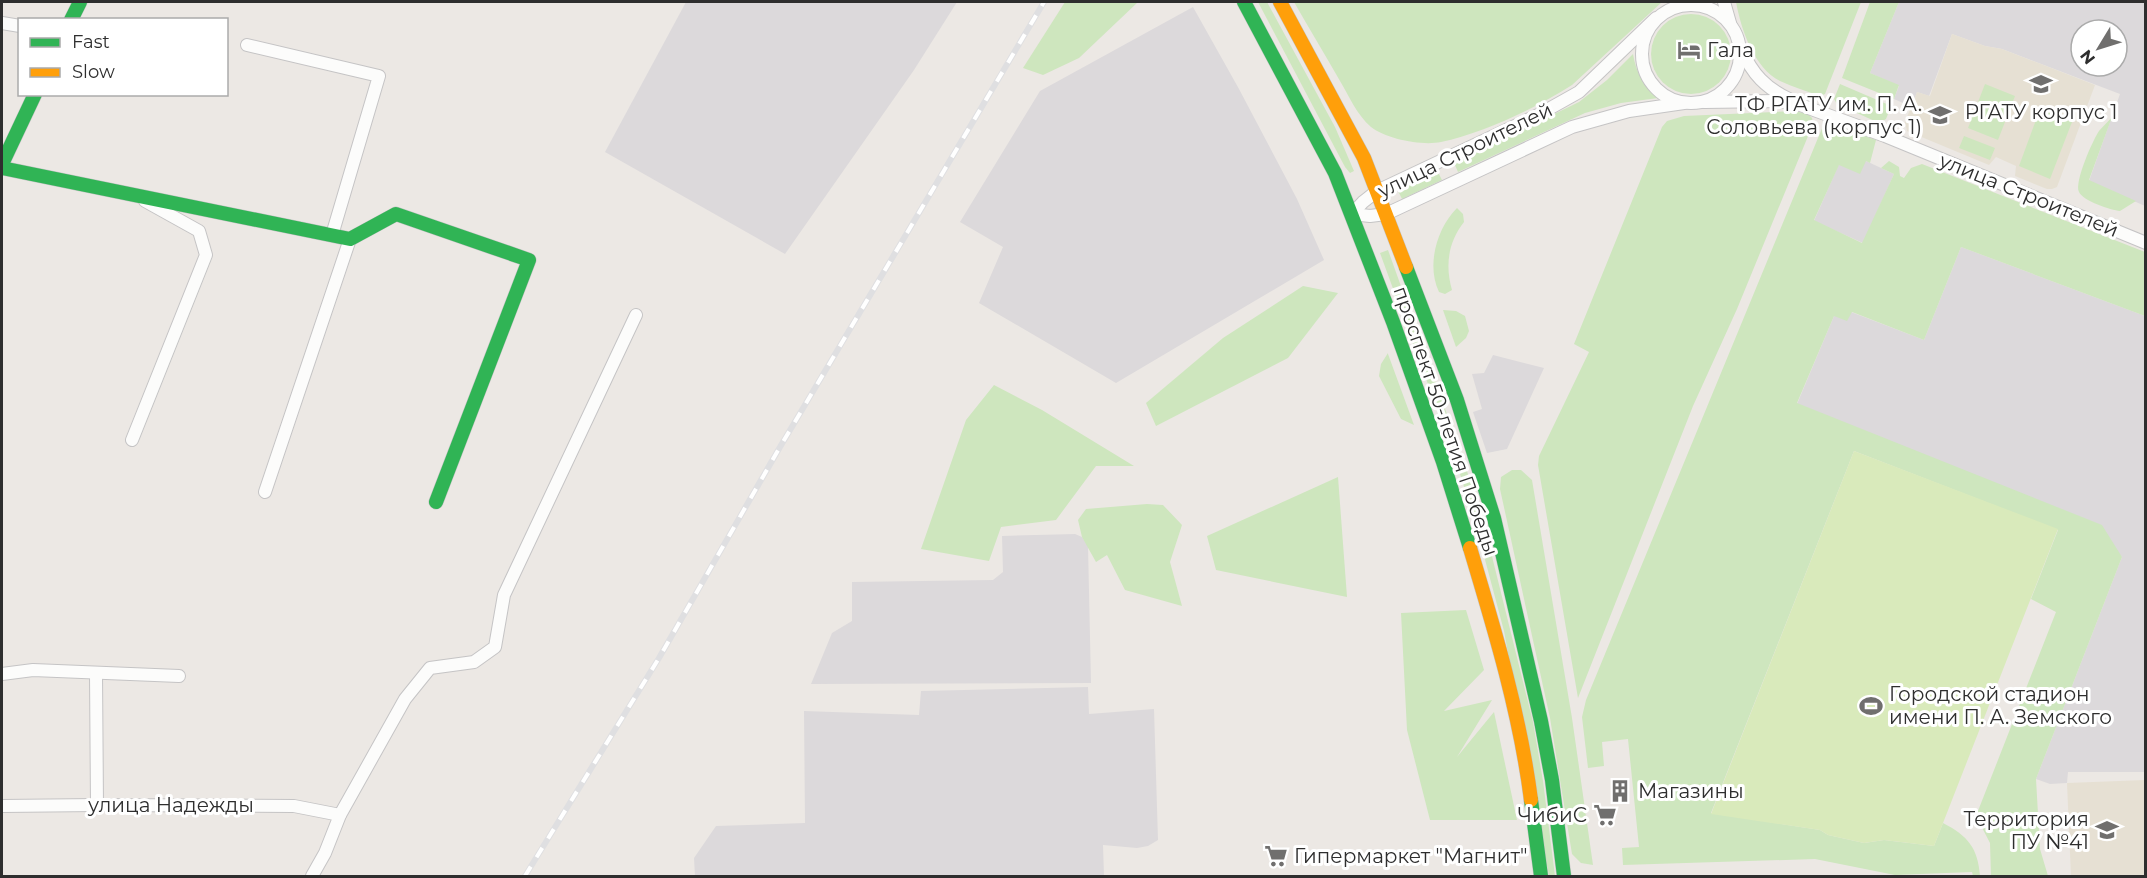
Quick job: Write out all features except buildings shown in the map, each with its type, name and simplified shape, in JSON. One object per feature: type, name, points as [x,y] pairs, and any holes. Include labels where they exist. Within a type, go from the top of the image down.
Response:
[{"type":"main road","points":[[72,18],[80,2]]},
{"type":"main road","name":"проспект 50-летия Победы","points":[[1244,2],[1317,137],[1352,214],[1443,462],[1496,633],[1519,725],[1541,876]]},
{"type":"main road","name":"проспект 50-летия Победы","points":[[1280,2],[1346,122],[1377,191],[1457,400],[1494,518],[1541,721],[1564,876]]},
{"type":"main road","points":[[34,96],[2,166],[351,239],[396,214],[529,260],[436,502]]},
{"type":"street","name":"улица Строителей","points":[[1352,214],[1377,191],[1538,115],[1579,92],[1676,2]]},
{"type":"street","points":[[1724,2],[1730,24],[1756,76],[1765,85],[1795,103]]},
{"type":"street","points":[[1730,24],[1716,11],[1697,5],[1678,6],[1660,15],[1647,30],[1641,47],[1642,66],[1651,84],[1665,97],[1684,104],[1704,102],[1721,94],[1734,78],[1740,61],[1739,42]]},
{"type":"street","points":[[2,23],[18,26]]},
{"type":"street","points":[[247,45],[379,76],[332,235]]},
{"type":"street","name":"улица Строителей","points":[[1704,102],[1776,100],[1795,103],[1885,136],[2145,243]]},
{"type":"street","name":"улица Строителей","points":[[1352,214],[1370,216],[1386,213],[1572,127],[1629,111],[1684,104]]},
{"type":"street","points":[[132,440],[206,255],[199,231],[134,195]]},
{"type":"street","points":[[265,492],[351,239]]},
{"type":"street","points":[[312,876],[325,853],[340,815],[405,699],[430,668],[474,662],[495,647],[504,595],[636,315]]},
{"type":"street","points":[[2,674],[33,670],[179,676]]},
{"type":"street","points":[[96,674],[97,805]]},
{"type":"street","name":"улица Надежды","points":[[2,806],[294,806],[340,815]]},
{"type":"shaded area","points":[[686,2],[957,2],[914,70],[785,254],[605,152]]},
{"type":"shaded area","points":[[1899,2],[2145,2],[2145,206],[2089,181],[2120,94],[2078,78],[2129,78],[2129,18],[2069,18],[2069,75],[2002,49],[1985,46],[1952,34],[1929,96],[1917,92],[1912,107],[1894,99],[1899,86],[1870,73]]},
{"type":"shaded area","points":[[1193,7],[1297,199],[1324,260],[1116,383],[979,303],[1003,247],[960,222],[1040,91]]},
{"type":"shaded area","name":"ТФ РГАТУ им. П. А. Соловьева (корпус 1)","points":[[1952,34],[1985,46],[2002,49],[2069,75],[2069,78],[2077,78],[2095,85],[2057,187],[2052,189],[2015,176],[2016,166],[1996,157],[1989,165],[1907,131],[1905,122],[1917,92],[1930,96]]},
{"type":"shaded area","points":[[1866,161],[1894,174],[1863,243],[1814,221],[1839,164]]},
{"type":"shaded area","points":[[1961,247],[2145,316],[2145,772],[2068,772],[2067,783],[2050,784],[2036,779],[2122,557],[1797,404],[1834,316],[1851,312],[1924,340]]},
{"type":"shaded area","points":[[1493,355],[1544,368],[1507,449],[1487,453],[1473,412],[1482,409],[1472,374],[1484,373]]},
{"type":"shaded area","points":[[1075,534],[1082,537],[1088,546],[1091,683],[811,684],[832,633],[852,621],[852,582],[993,580],[1003,572],[1002,536]]},
{"type":"shaded area","points":[[1088,687],[1089,714],[1154,709],[1158,840],[1148,846],[1137,848],[1103,845],[1104,876],[695,876],[694,858],[716,826],[805,823],[804,711],[919,715],[921,691]]},
{"type":"shaded area","name":"Территория ПУ №41","points":[[2145,780],[2145,876],[2071,876],[2067,783]]},
{"type":"green space","points":[[1065,2],[1138,2],[1079,58],[1043,75],[1023,68]]},
{"type":"green space","points":[[1258,2],[1267,2],[1335,127],[1354,171],[1350,173],[1345,167]]},
{"type":"green space","points":[[1294,2],[1662,2],[1572,85],[1558,94],[1509,119],[1474,133],[1441,142],[1424,143],[1386,135],[1366,122]]},
{"type":"green space","points":[[1736,2],[1861,2],[1825,94],[1820,96],[1780,81],[1763,67],[1745,35]]},
{"type":"green space","points":[[1870,2],[1899,2],[1870,73],[1899,85],[1894,99],[1842,78]]},
{"type":"green space","points":[[1691,14],[1706,17],[1719,26],[1728,39],[1731,54],[1728,69],[1719,82],[1706,91],[1691,94],[1676,91],[1663,82],[1654,69],[1651,54],[1654,39],[1663,26],[1676,17]]},
{"type":"green space","points":[[1633,54],[1641,79],[1658,98],[1621,103],[1585,113],[1458,172],[1454,163],[1579,102],[1607,80]]},
{"type":"green space","points":[[1840,84],[1889,105],[1890,109],[1886,119],[1879,123],[1837,104],[1834,99]]},
{"type":"green space","points":[[1985,84],[2015,96],[1998,140],[1968,128]]},
{"type":"green space","points":[[2040,109],[2072,122],[2050,179],[2019,166]]},
{"type":"green space","points":[[1794,111],[1808,114],[1813,124],[1737,309],[1693,406],[1578,698],[1538,465],[1539,456],[1589,352],[1574,344],[1662,127],[1667,121],[1684,116]]},
{"type":"green space","points":[[2112,117],[2089,180],[2136,201],[2120,211],[2091,202],[2079,192],[2078,187],[2093,143],[2099,131]]},
{"type":"green space","points":[[1825,121],[1876,140],[1870,163],[1866,161],[1860,174],[1839,165],[1814,220],[1862,243],[1894,174],[1881,168],[1889,161],[1899,167],[1900,176],[1904,178],[1911,168],[1922,164],[2145,252],[2145,316],[1961,247],[1924,340],[1852,312],[1847,321],[1834,316],[1797,403],[2102,525],[2122,557],[2036,779],[2040,849],[2048,876],[1991,876],[1990,843],[1976,816],[2056,612],[2031,599],[2058,530],[1854,451],[1711,813],[1820,830],[1828,835],[1864,843],[1884,840],[1934,846],[1943,823],[1959,833],[1970,844],[1977,858],[1980,876],[1973,876],[1972,872],[1895,875],[1815,859],[1623,865],[1622,848],[1639,847],[1628,739],[1602,742],[1604,766],[1588,768],[1582,717],[1586,700]]},
{"type":"green space","points":[[1964,136],[1995,148],[1990,160],[1959,148]]},
{"type":"green space","points":[[1438,172],[1442,180],[1402,199],[1398,191]]},
{"type":"green space","points":[[1457,208],[1463,214],[1464,222],[1451,246],[1449,272],[1452,290],[1445,294],[1439,292],[1435,281],[1434,259],[1439,236]]},
{"type":"green space","points":[[1388,250],[1483,520],[1533,722],[1555,876],[1549,876],[1504,631],[1475,522],[1455,458],[1380,253]]},
{"type":"green space","points":[[1303,286],[1338,293],[1288,358],[1156,426],[1146,403],[1223,338]]},
{"type":"green space","points":[[1443,310],[1456,311],[1465,316],[1469,331],[1466,338],[1456,347]]},
{"type":"green space","points":[[1388,353],[1414,425],[1401,419],[1379,376],[1381,364]]},
{"type":"green space","points":[[994,385],[1042,410],[1134,466],[1096,466],[1056,520],[1001,527],[989,561],[921,549],[966,420]]},
{"type":"green space","name":"Городской стадион имени П. А. Земского","points":[[1854,451],[2058,529],[1934,846],[1884,840],[1864,843],[1828,835],[1820,830],[1711,814]]},
{"type":"green space","points":[[1512,470],[1521,470],[1532,480],[1572,718],[1593,865],[1581,863],[1572,854],[1550,718],[1500,489],[1501,477]]},
{"type":"green space","points":[[1338,477],[1347,597],[1216,570],[1207,536]]},
{"type":"green space","points":[[1147,504],[1163,505],[1182,525],[1170,562],[1182,606],[1125,590],[1107,555],[1096,562],[1082,537],[1078,520],[1086,509]]},
{"type":"green space","points":[[1466,610],[1484,670],[1444,711],[1492,700],[1457,757],[1494,712],[1517,820],[1430,820],[1407,730],[1401,613]]},
{"type":"railway","points":[[525,876],[659,658],[780,447],[1044,2]]},
{"type":"traffic: fast","points":[[72,18],[80,2]]},
{"type":"traffic: fast","points":[[1244,2],[1335,173],[1393,322],[1443,462],[1470,548]]},
{"type":"traffic: fast","points":[[2,164],[34,96]]},
{"type":"traffic: fast","points":[[2,168],[350,239],[396,214],[529,260],[436,502]]},
{"type":"traffic: fast","points":[[1406,267],[1457,400],[1494,518],[1541,721],[1552,780],[1564,876]]},
{"type":"traffic: fast","points":[[1531,800],[1541,876]]},
{"type":"traffic: slow","points":[[1280,2],[1364,158],[1406,267]]},
{"type":"traffic: slow","points":[[1470,548],[1513,704],[1531,800]]},
{"type":"place","name":"Гала","points":[[1689,50]]},
{"type":"place","name":"РГАТУ корпус 1","points":[[2041,84]]},
{"type":"place","name":"ТФ РГАТУ им. П. А. Соловьева (корпус 1)","points":[[1940,115]]},
{"type":"place","name":"Городской стадион имени П. А. Земского","points":[[1871,706]]},
{"type":"place","name":"Магазины","points":[[1620,791]]},
{"type":"place","name":"ЧибиС","points":[[1605,815]]},
{"type":"place","name":"Территория ПУ №41","points":[[2107,830]]},
{"type":"place","name":"Гипермаркет \"Магнит\"","points":[[1276,856]]}]
